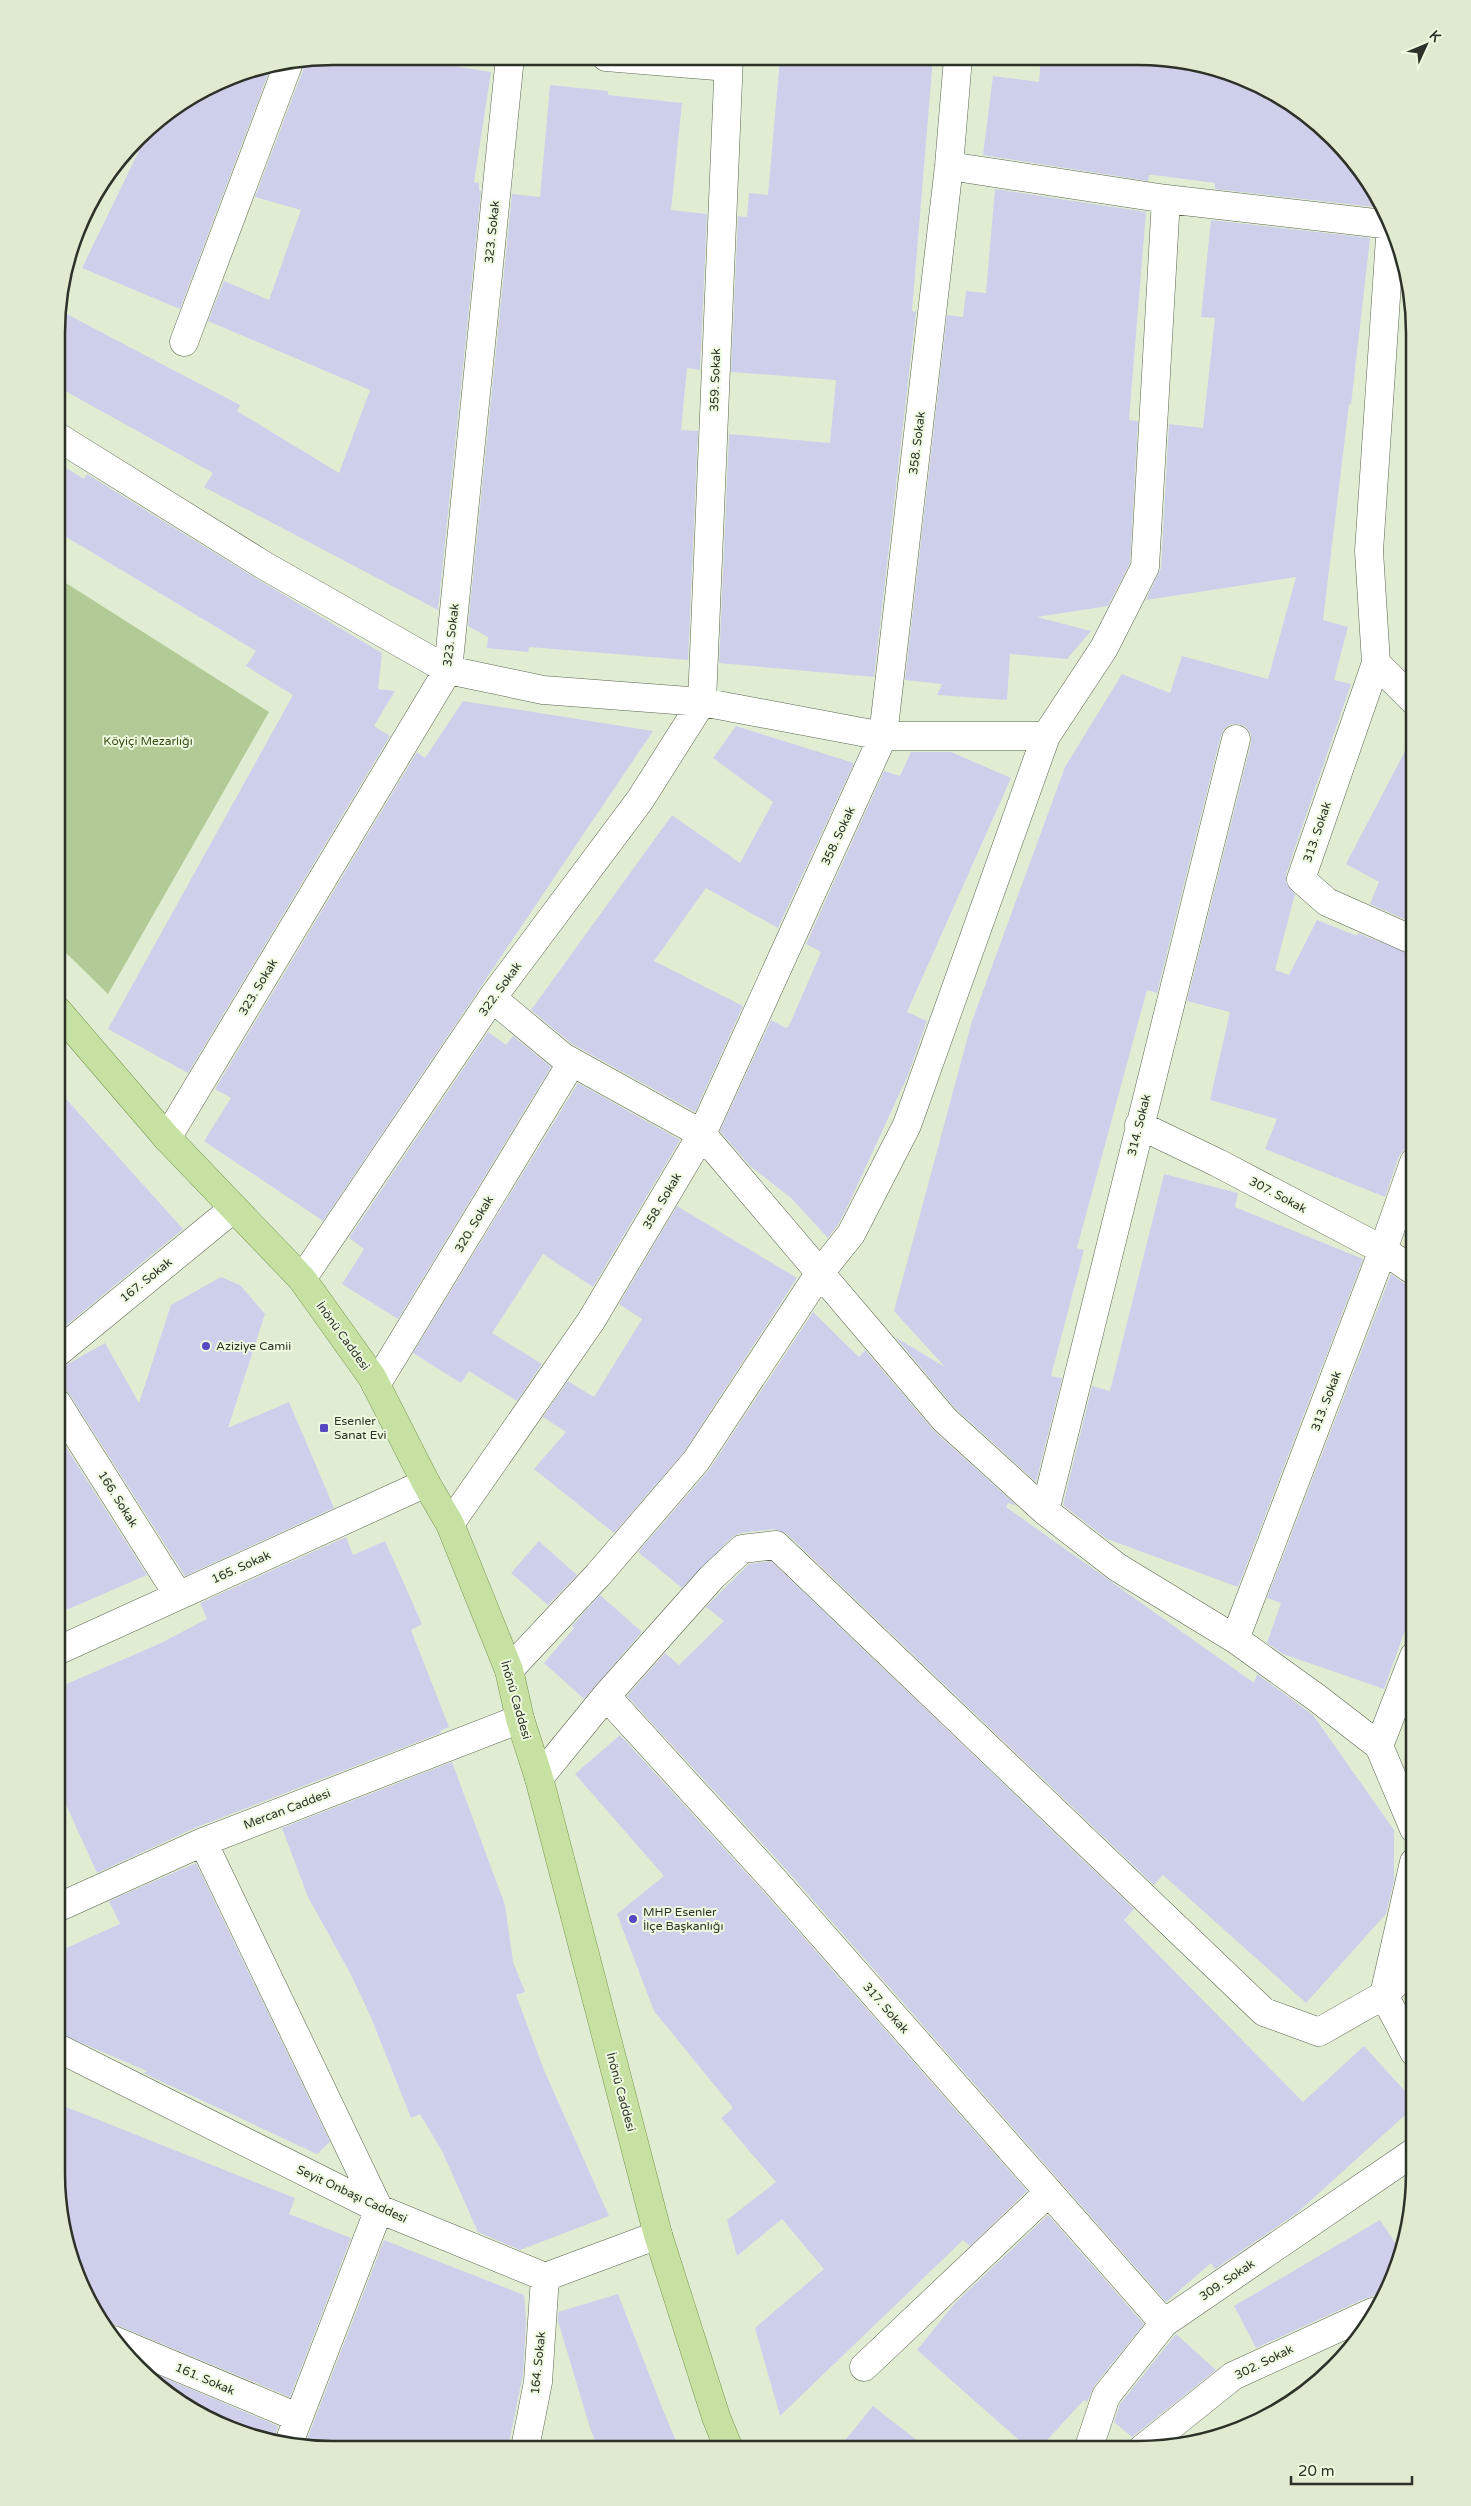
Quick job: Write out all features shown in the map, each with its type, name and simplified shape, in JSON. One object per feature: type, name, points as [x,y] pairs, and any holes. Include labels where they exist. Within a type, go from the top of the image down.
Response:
[{"type":"main road","name":"İnönü Caddesi","points":[[65,1025],[167,1138],[302,1278],[372,1376],[426,1483],[450,1524],[509,1670],[520,1719],[539,1778],[658,2235],[716,2418],[726,2441]]},
{"type":"street","name":"323. Sokak","points":[[167,1138],[448,670],[509,65]]},
{"type":"street","name":"359. Sokak","points":[[702,702],[728,65]]},
{"type":"street","name":"358. Sokak","points":[[450,1524],[591,1321],[702,1134],[883,736],[949,166],[957,65]]},
{"type":"street","points":[[184,342],[286,69]]},
{"type":"street","points":[[949,166],[1166,199],[1382,223]]},
{"type":"street","points":[[509,1670],[598,1575],[696,1461],[819,1274],[851,1234],[906,1125],[1046,736],[1104,648],[1145,567],[1166,199]]},
{"type":"street","points":[[1391,243],[1369,551],[1376,663],[1406,693]]},
{"type":"street","points":[[65,441],[265,566],[448,670],[543,690],[702,702],[883,736],[1046,736]]},
{"type":"street","name":"313. Sokak","points":[[1376,663],[1301,879],[1327,902],[1406,937]]},
{"type":"street","name":"322. Sokak","points":[[302,1278],[492,998],[640,800],[702,702]]},
{"type":"street","name":"314. Sokak","points":[[1045,1511],[1236,739]]},
{"type":"street","points":[[492,998],[563,1057],[702,1134],[945,1420],[1045,1511],[1117,1567],[1235,1639],[1317,1698],[1379,1746],[1406,1810]]},
{"type":"street","name":"320. Sokak","points":[[376,1386],[572,1062]]},
{"type":"street","name":"307. Sokak","points":[[1139,1125],[1218,1163],[1383,1250],[1406,1266]]},
{"type":"street","name":"313. Sokak","points":[[1235,1639],[1406,1185]]},
{"type":"street","name":"167. Sokak","points":[[65,1346],[234,1208]]},
{"type":"street","name":"166. Sokak","points":[[65,1416],[178,1595]]},
{"type":"street","name":"165. Sokak","points":[[65,1648],[426,1483]]},
{"type":"street","points":[[539,1778],[606,1696],[712,1577],[742,1549],[776,1545],[1264,2012],[1318,2032],[1384,1995],[1406,1972]]},
{"type":"street","points":[[1379,1746],[1406,1677]]},
{"type":"street","name":"317. Sokak","points":[[606,1696],[772,1878],[1164,2323]]},
{"type":"street","name":"Mercan Caddesi","points":[[65,1904],[203,1842],[520,1719]]},
{"type":"street","points":[[203,1842],[378,2209],[290,2438]]},
{"type":"street","points":[[1406,1897],[1384,1995],[1406,2037]]},
{"type":"street","name":"Seyit Onbaşı Caddesi","points":[[65,2052],[378,2209],[545,2277]]},
{"type":"street","name":"309. Sokak","points":[[1091,2441],[1106,2396],[1164,2323],[1406,2157]]},
{"type":"street","points":[[864,2367],[1049,2192]]},
{"type":"street","points":[[545,2277],[658,2235]]},
{"type":"street","name":"164. Sokak","points":[[526,2441],[538,2382],[545,2277]]},
{"type":"street","name":"302. Sokak","points":[[1153,2440],[1233,2376],[1365,2316]]},
{"type":"street","name":"161. Sokak","points":[[129,2347],[297,2417]]},
{"type":"green space","name":"Köyiçi Mezarlığı","points":[[65,582],[269,712],[108,994],[65,952]]},
{"type":"building","points":[[333,65],[448,65],[491,72],[474,182],[479,183],[479,191],[481,191],[438,610],[204,487],[213,473],[65,391],[66,314],[240,405],[237,411],[339,473],[370,390],[208,321],[224,281],[269,300],[301,210],[255,197],[303,67]]},
{"type":"building","points":[[779,65],[932,65],[912,311],[916,312],[874,677],[719,663],[729,434],[830,443],[836,380],[731,372],[738,216],[747,217],[749,193],[768,195]]},
{"type":"building","points":[[1040,65],[1173,67],[1224,79],[1272,101],[1301,120],[1351,170],[1374,207],[1215,189],[1215,183],[1154,175],[1149,175],[1148,181],[983,155],[993,76],[1039,82]]},
{"type":"building","points":[[269,73],[180,309],[82,268],[141,147],[170,120],[199,101],[231,85]]},
{"type":"building","points":[[550,85],[608,91],[608,95],[682,103],[671,210],[707,214],[700,370],[687,368],[681,430],[698,431],[688,660],[529,647],[528,652],[487,648],[488,637],[468,626],[512,194],[540,197]]},
{"type":"building","points":[[995,189],[1146,212],[1129,420],[1138,421],[1130,563],[1108,606],[1037,617],[1091,631],[1067,659],[1010,654],[1007,700],[937,695],[942,684],[905,680],[947,315],[963,317],[966,291],[986,293]]},
{"type":"building","points":[[1211,220],[1370,238],[1351,405],[1349,404],[1323,620],[1348,627],[1334,680],[1351,684],[1286,874],[1286,883],[1295,894],[1275,970],[1289,975],[1317,920],[1357,936],[1358,933],[1406,952],[1406,1149],[1399,1156],[1385,1197],[1265,1149],[1277,1119],[1210,1100],[1230,1012],[1187,1001],[1251,743],[1251,734],[1246,727],[1239,724],[1231,724],[1224,729],[1221,735],[1157,993],[1147,990],[1077,1248],[1084,1250],[1051,1376],[1062,1378],[1036,1482],[956,1409],[895,1337],[945,1367],[894,1311],[972,1021],[1065,767],[1122,674],[1170,693],[1182,656],[1268,679],[1296,577],[1146,600],[1161,568],[1169,424],[1203,428],[1215,318],[1201,317]]},
{"type":"building","points":[[65,467],[84,479],[87,474],[257,579],[382,653],[378,689],[395,691],[374,726],[390,736],[188,1073],[108,1029],[293,695],[246,666],[256,651],[65,536]]},
{"type":"building","points":[[463,701],[653,731],[323,1221],[204,1141],[231,1098],[215,1089],[417,752],[425,758]]},
{"type":"building","points":[[736,726],[854,763],[778,928],[706,888],[654,961],[743,1006],[695,1112],[572,1044],[531,1010],[672,815],[740,863],[773,802],[713,758]]},
{"type":"building","points":[[1406,749],[1406,920],[1370,904],[1379,882],[1346,864]]},
{"type":"building","points":[[911,752],[951,752],[1011,778],[907,1012],[927,1021],[908,1075],[850,1201],[838,1225],[828,1238],[791,1198],[750,1166],[720,1131],[771,1020],[786,1028],[789,1026],[821,952],[806,944],[884,771],[900,776]]},
{"type":"building","points":[[488,1032],[506,1045],[513,1036],[551,1067],[398,1319],[342,1284],[364,1249],[349,1238]]},
{"type":"building","points":[[578,1083],[680,1140],[593,1287],[543,1254],[492,1333],[542,1364],[517,1401],[469,1371],[461,1383],[413,1353]]},
{"type":"building","points":[[65,1098],[183,1229],[65,1326]]},
{"type":"building","points":[[1164,1174],[1238,1193],[1235,1207],[1363,1259],[1238,1587],[1107,1539],[1063,1505],[1092,1386],[1110,1391]]},
{"type":"building","points":[[677,1206],[797,1278],[684,1452],[614,1533],[534,1469],[566,1432],[543,1417],[568,1381],[594,1397],[642,1319],[619,1304]]},
{"type":"building","points":[[1391,1274],[1406,1284],[1406,1627],[1384,1689],[1283,1654],[1267,1643],[1281,1603],[1267,1598]]},
{"type":"building","points":[[221,1277],[240,1285],[265,1314],[228,1428],[289,1402],[334,1508],[185,1576],[65,1389],[65,1366],[105,1343],[139,1403],[171,1305]]},
{"type":"building","points":[[813,1312],[859,1357],[865,1350],[934,1431],[1017,1506],[1008,1503],[1006,1507],[1254,1683],[1257,1674],[1313,1715],[1394,1830],[1394,1881],[1386,1914],[1306,2003],[1163,1875],[1154,1885],[786,1533],[774,1529],[740,1533],[732,1537],[682,1588],[638,1552],[709,1470]]},
{"type":"building","points":[[65,1446],[147,1575],[65,1611]]},
{"type":"building","points":[[346,1537],[353,1555],[385,1541],[422,1624],[411,1630],[449,1727],[440,1731],[441,1733],[197,1827],[97,1873],[65,1803],[65,1685],[159,1644],[207,1619],[200,1603]]},
{"type":"building","points":[[539,1541],[577,1575],[548,1605],[511,1573]]},
{"type":"building","points":[[771,1561],[1134,1909],[1124,1920],[1303,2102],[1364,2046],[1406,2092],[1406,2114],[1297,2213],[1215,2269],[1211,2263],[1166,2302],[784,1867],[627,1696],[665,1653],[679,1665],[724,1621],[706,1607],[749,1564]]},
{"type":"building","points":[[600,1595],[642,1632],[584,1699],[544,1663],[574,1628],[572,1626]]},
{"type":"building","points":[[620,1735],[760,1888],[1027,2191],[970,2246],[963,2240],[780,2416],[755,2328],[824,2269],[782,2219],[737,2256],[727,2220],[776,2182],[721,2118],[733,2108],[654,2011],[617,1914],[664,1876],[575,1774]]},
{"type":"building","points":[[452,1762],[505,1905],[513,1962],[525,1992],[516,1995],[544,2070],[609,2216],[520,2250],[478,2232],[442,2151],[420,2114],[411,2118],[370,2015],[350,1973],[308,1897],[282,1828]]},
{"type":"building","points":[[196,1863],[330,2142],[317,2154],[143,2073],[147,2071],[65,2036],[65,1948],[120,1924],[109,1901]]},
{"type":"building","points":[[65,2107],[295,2198],[289,2214],[351,2238],[290,2397],[112,2324],[85,2275],[70,2225],[65,2173]]},
{"type":"building","points":[[1048,2215],[1144,2324],[1094,2386],[1087,2402],[1084,2400],[1046,2441],[1020,2441],[917,2350],[955,2303]]},
{"type":"building","points":[[1380,2220],[1396,2244],[1386,2275],[1375,2297],[1366,2298],[1256,2348],[1234,2306]]},
{"type":"building","points":[[384,2240],[524,2295],[526,2321],[523,2374],[509,2441],[307,2439]]},
{"type":"building","points":[[618,2294],[676,2441],[595,2441],[558,2321],[558,2312]]},
{"type":"building","points":[[1176,2334],[1216,2370],[1132,2437],[1114,2422],[1120,2404]]},
{"type":"building","points":[[157,2375],[278,2426],[275,2435],[231,2421],[184,2396]]},
{"type":"building","points":[[873,2406],[918,2441],[845,2441]]},
{"type":"place","name":"Aziziye Camii","points":[[206,1346]]},
{"type":"place","name":"Esenler Sanat Evi","points":[[324,1428]]},
{"type":"place","name":"MHP Esenler İlçe Başkanlığı","points":[[633,1919]]}]
